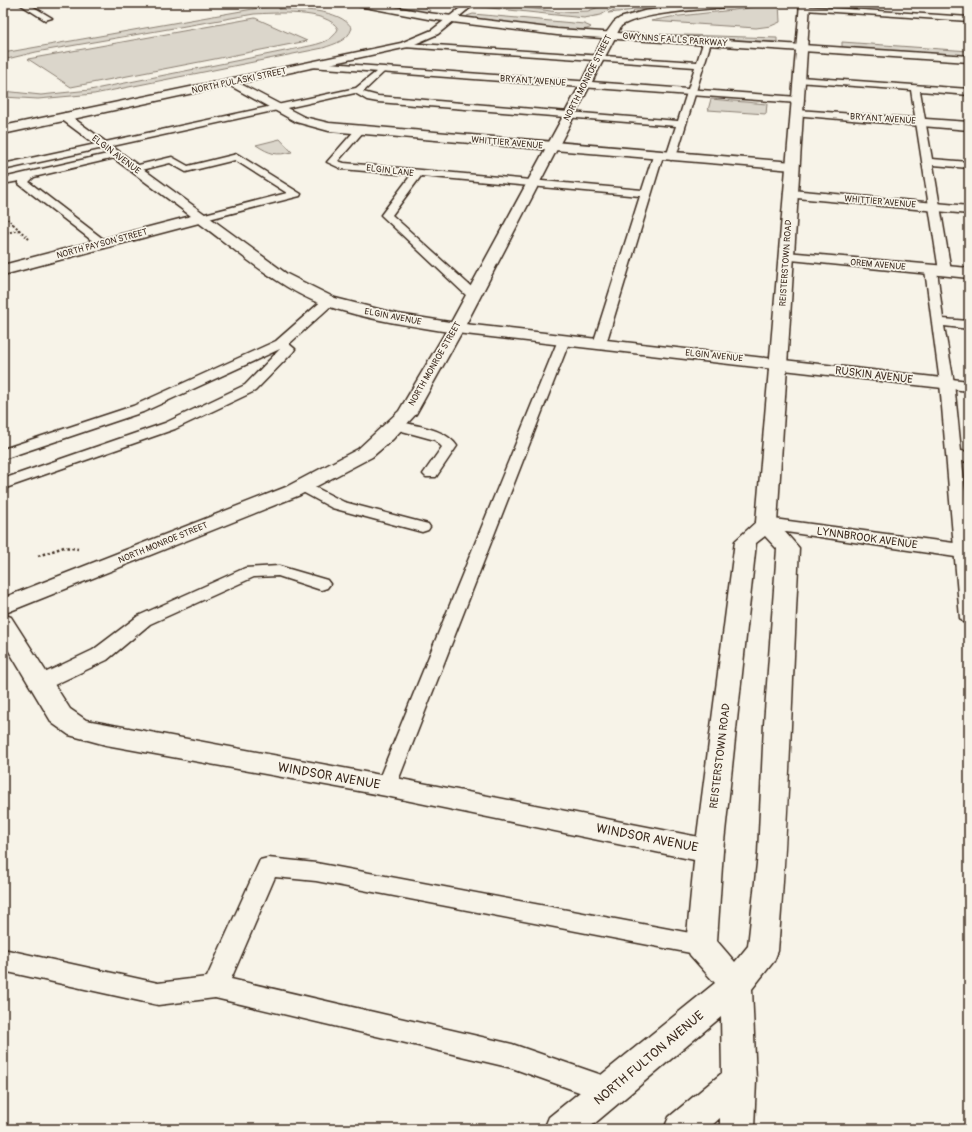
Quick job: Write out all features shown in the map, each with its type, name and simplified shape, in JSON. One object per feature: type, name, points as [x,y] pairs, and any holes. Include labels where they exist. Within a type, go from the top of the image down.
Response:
[{"type":"main road","name":"GWYNNS FALLS PARKWAY","points":[[359,3],[450,19],[608,36],[969,59]]},
{"type":"main road","name":"NORTH MONROE STREET","points":[[3,606],[303,486],[365,453],[407,414],[456,328],[585,85],[608,36],[617,24],[623,20],[644,14],[737,3]]},
{"type":"main road","points":[[449,6],[472,7]]},
{"type":"main road","name":"REISTERSTOWN ROAD","points":[[701,945],[709,851],[724,716],[746,541],[766,524],[800,80],[802,48],[799,36],[805,6]]},
{"type":"main road","name":"NORTH PULASKI STREET","points":[[3,130],[404,45],[426,37],[443,26],[450,19],[472,7]]},
{"type":"main road","name":"GWYNNS FALLS PARKWAY","points":[[603,23],[642,26]]},
{"type":"main road","points":[[608,36],[653,33],[719,35],[743,34]]},
{"type":"main road","points":[[799,36],[816,38]]},
{"type":"main road","name":"BRYANT AVENUE","points":[[315,65],[798,100]]},
{"type":"main road","name":"WHITTIER AVENUE","points":[[231,82],[300,120],[315,125],[360,131],[793,166]]},
{"type":"main road","name":"BRYANT AVENUE","points":[[797,113],[969,126]]},
{"type":"main road","name":"ELGIN AVENUE","points":[[65,117],[282,277],[329,301],[398,319],[456,328],[778,364]]},
{"type":"main road","name":"WHITTIER AVENUE","points":[[791,194],[969,210]]},
{"type":"main road","name":"NORTH PAYSON STREET","points":[[3,270],[201,218]]},
{"type":"main road","name":"OREM AVENUE","points":[[786,256],[969,273]]},
{"type":"main road","name":"RUSKIN AVENUE","points":[[778,364],[969,386]]},
{"type":"main road","points":[[737,1129],[738,1080],[736,985],[763,951],[772,854],[777,724],[788,548],[766,524]]},
{"type":"main road","name":"LYNNBROOK AVENUE","points":[[766,524],[966,551]]},
{"type":"main road","name":"WINDSOR AVENUE","points":[[3,622],[62,716],[78,728],[106,735],[386,786],[709,851]]},
{"type":"main road","points":[[701,945],[736,985]]},
{"type":"main road","name":"NORTH FULTON AVENUE","points":[[561,1129],[736,985]]},
{"type":"main road","points":[[681,1129],[738,1080]]},
{"type":"lane","points":[[22,3],[48,18]]},
{"type":"lane","points":[[805,6],[916,13],[969,19]]},
{"type":"lane","points":[[671,157],[707,42]]},
{"type":"lane","points":[[404,45],[699,65]]},
{"type":"lane","points":[[3,167],[359,90],[381,70]]},
{"type":"lane","points":[[800,80],[969,92]]},
{"type":"lane","points":[[915,88],[934,207],[938,270],[937,322],[947,383],[953,455],[966,551],[969,618]]},
{"type":"lane","points":[[359,90],[359,93],[370,98],[682,124]]},
{"type":"lane","name":"ELGIN LANE","points":[[360,131],[332,162],[342,166],[418,173]]},
{"type":"lane","points":[[3,181],[116,155]]},
{"type":"lane","points":[[600,344],[658,156]]},
{"type":"lane","points":[[134,169],[172,160],[186,169],[237,157],[296,194],[201,218]]},
{"type":"lane","points":[[927,162],[969,165]]},
{"type":"lane","points":[[418,173],[646,194]]},
{"type":"lane","name":"ELGIN LANE","points":[[418,173],[386,215],[473,295]]},
{"type":"lane","points":[[31,175],[23,182],[103,244]]},
{"type":"lane","points":[[3,454],[138,409],[281,344],[329,301]]},
{"type":"lane","points":[[937,322],[969,325]]},
{"type":"lane","points":[[386,786],[564,340]]},
{"type":"lane","points":[[3,484],[170,426],[250,388],[288,349],[281,344]]},
{"type":"lane","points":[[396,425],[440,437],[450,446],[431,474]]},
{"type":"lane","points":[[953,455],[969,457]]},
{"type":"lane","points":[[303,486],[338,504],[422,527]]},
{"type":"lane","points":[[41,683],[100,655],[144,620],[251,572],[279,571],[321,584]]},
{"type":"lane","points":[[215,987],[268,867],[316,872],[701,945]]},
{"type":"lane","points":[[3,960],[158,994],[215,987],[512,1056],[610,1090]]},
{"type":"path","points":[[327,3],[338,6]]},
{"type":"path","points":[[3,215],[35,244]]},
{"type":"path","points":[[6,233],[19,230]]},
{"type":"path","points":[[38,556],[64,547],[77,548],[80,551]]},
{"type":"shaded area","points":[[287,3],[297,5],[278,9],[307,10],[328,13],[346,21],[352,28],[344,39],[323,48],[94,94],[38,99],[3,97],[3,91],[41,95],[90,90],[311,46],[322,43],[332,37],[338,29],[332,23],[323,18],[312,15],[286,13],[254,14],[36,52],[3,60],[3,53]]},
{"type":"shaded area","points":[[372,3],[421,5],[427,7],[430,11],[424,13]]},
{"type":"shaded area","points":[[492,3],[558,12],[588,11],[607,4],[614,7],[601,15],[584,18],[481,7],[484,4]]},
{"type":"shaded area","points":[[702,3],[608,13],[624,5],[619,4]]},
{"type":"shaded area","points":[[769,3],[779,3],[780,22],[771,26],[756,28],[651,21],[671,17],[742,9]]},
{"type":"shaded area","points":[[473,14],[584,24],[591,27],[584,30],[553,29],[467,18],[467,16]]},
{"type":"shaded area","points":[[255,18],[307,41],[71,87],[28,59]]},
{"type":"shaded area","points":[[647,35],[777,38],[777,42]]},
{"type":"shaded area","points":[[842,42],[969,51],[969,56],[842,47]]},
{"type":"shaded area","points":[[711,99],[767,104],[766,114],[708,110]]},
{"type":"shaded area","points":[[280,139],[292,152],[277,154],[256,145]]}]
